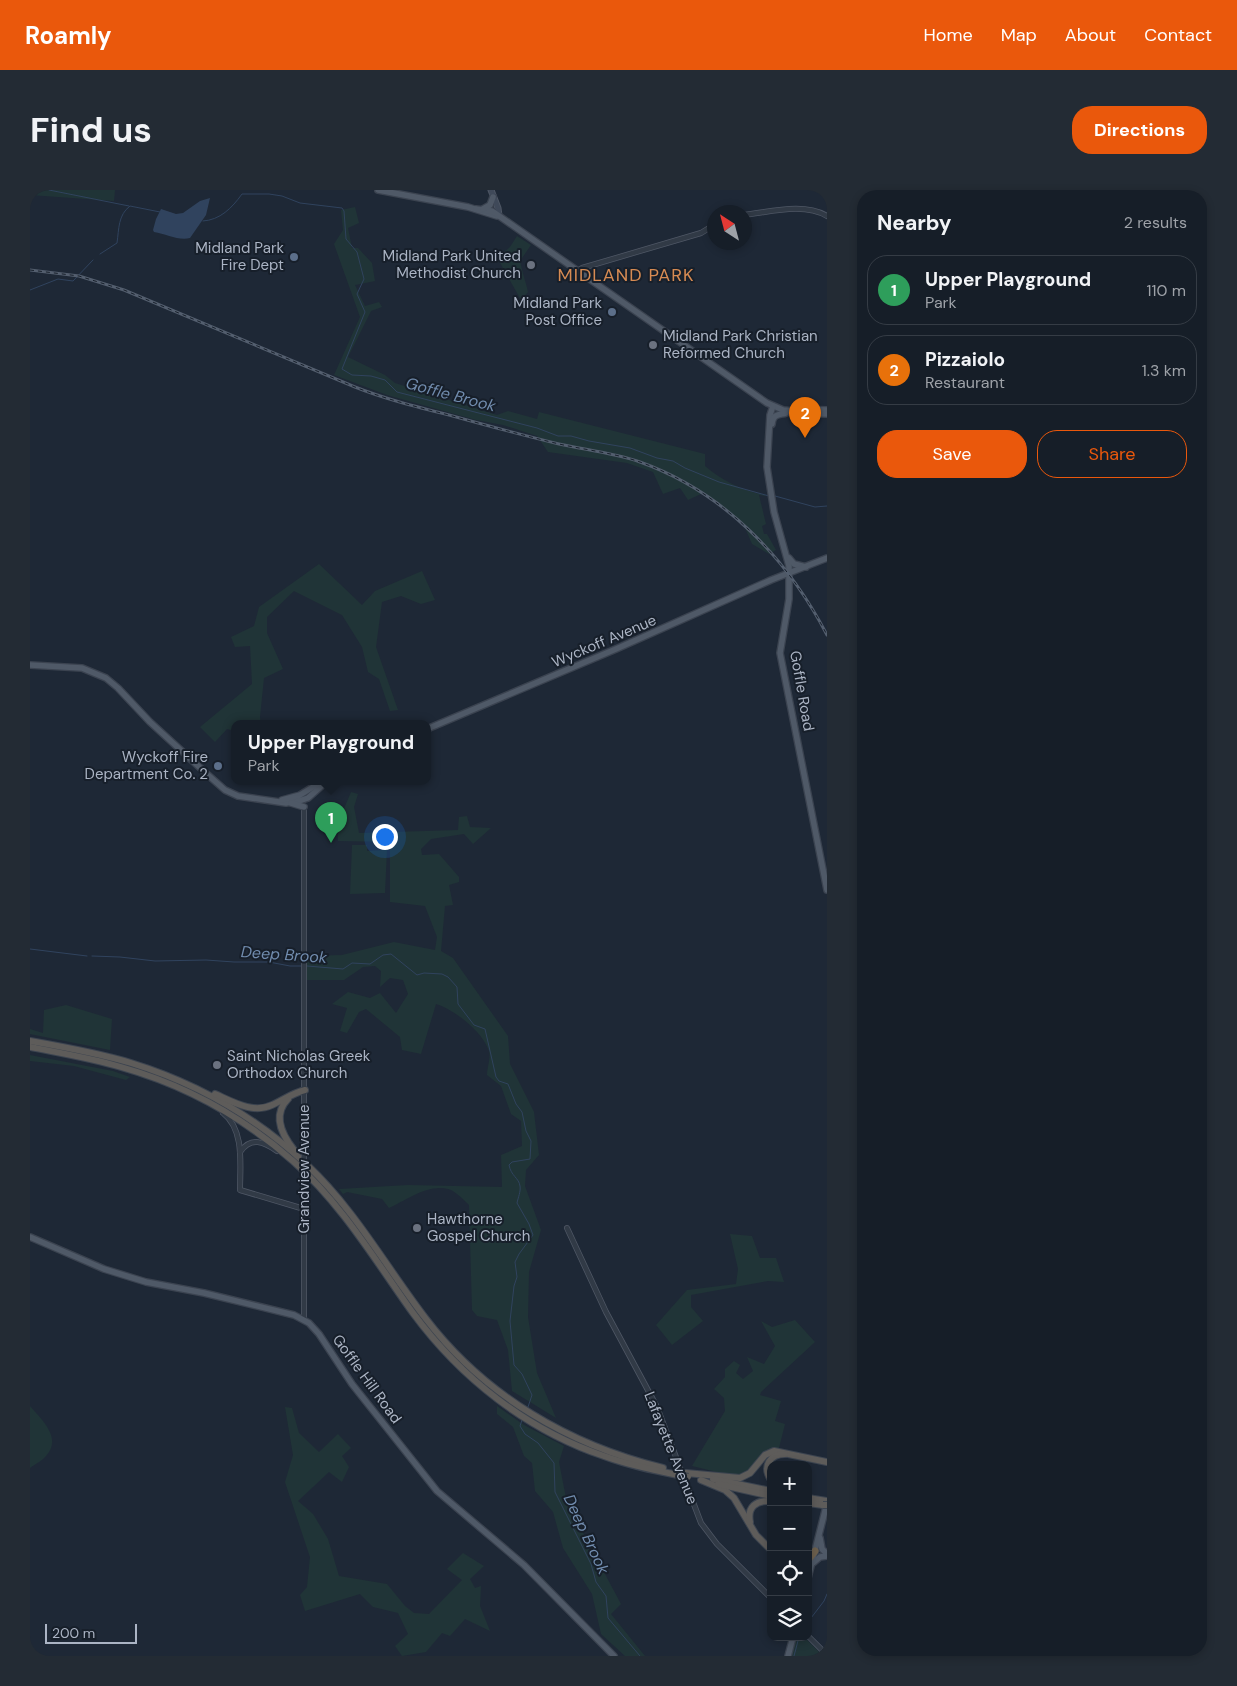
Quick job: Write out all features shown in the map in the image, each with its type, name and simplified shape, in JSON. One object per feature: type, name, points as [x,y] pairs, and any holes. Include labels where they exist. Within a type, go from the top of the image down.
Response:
[{"type":"highway","points":[[30,1041],[122,1060],[249,1108],[269,1106],[305,1090]]},
{"type":"highway","points":[[30,1047],[120,1066],[192,1094],[223,1110],[251,1128],[305,1168]]},
{"type":"highway","points":[[175,1079],[210,1096],[245,1117],[272,1136],[305,1168]]},
{"type":"highway","points":[[305,1090],[286,1101],[281,1108],[279,1116],[284,1136],[305,1168],[349,1222],[432,1337],[459,1366],[485,1389],[527,1420],[578,1446],[626,1463],[767,1490]]},
{"type":"highway","points":[[687,1475],[740,1478],[750,1473],[765,1455],[771,1451],[824,1462],[827,1466]]},
{"type":"highway","points":[[769,1461],[771,1458],[781,1454],[794,1455]]},
{"type":"highway","points":[[687,1475],[721,1488],[732,1495],[752,1530],[767,1547]]},
{"type":"highway","points":[[701,1480],[767,1495]]},
{"type":"highway","points":[[812,1499],[825,1503]]},
{"type":"highway","points":[[752,1530],[749,1517],[752,1507],[760,1501],[767,1501]]},
{"type":"highway","points":[[812,1503],[825,1503]]},
{"type":"highway","points":[[812,1558],[815,1551]]},
{"type":"main road","points":[[378,190],[492,211],[756,396],[773,406],[798,413],[827,414]]},
{"type":"main road","points":[[491,190],[499,216]]},
{"type":"main road","points":[[480,209],[490,206],[493,197]]},
{"type":"main road","points":[[756,396],[770,415]]},
{"type":"main road","name":"Goffle Road","points":[[773,406],[770,415],[767,467],[772,500],[790,566],[789,599],[780,653],[827,890]]},
{"type":"main road","points":[[769,430],[772,427],[775,416],[799,409],[827,410]]},
{"type":"main road","points":[[786,555],[794,564],[806,567]]},
{"type":"main road","name":"Wyckoff Avenue","points":[[431,728],[677,623],[769,581],[827,558]]},
{"type":"main road","points":[[30,666],[82,668],[106,678],[150,722],[225,790],[244,798],[304,807],[301,797]]},
{"type":"main road","points":[[286,803],[301,797],[317,785]]},
{"type":"main road","points":[[273,801],[301,797],[308,798],[323,785]]},
{"type":"main road","name":"Goffle Hill Road","points":[[30,1237],[122,1275],[146,1282],[240,1301],[294,1315],[304,1320],[316,1329],[352,1384],[437,1491],[524,1565],[614,1656]]},
{"type":"main road","points":[[815,1551],[825,1503]]},
{"type":"main road","points":[[812,1561],[827,1555],[822,1549],[819,1535]]},
{"type":"main road","points":[[788,1656],[792,1641]]},
{"type":"street","points":[[752,214],[804,208],[815,210],[827,216]]},
{"type":"street","points":[[577,271],[701,233],[707,229]]},
{"type":"street","name":"Grandview Avenue","points":[[304,807],[304,1320]]},
{"type":"street","points":[[192,1094],[231,1121],[236,1132],[240,1152],[240,1190],[304,1209]]},
{"type":"street","points":[[240,1152],[250,1143],[260,1142],[272,1147],[305,1168]]},
{"type":"street","name":"Lafayette Avenue","points":[[567,1228],[606,1312],[658,1407],[701,1523],[717,1544],[769,1596]]},
{"type":"street","points":[[812,1640],[827,1655]]},
{"type":"green space","points":[[30,190],[115,190],[114,201],[30,195]]},
{"type":"green space","points":[[355,207],[359,223],[348,228],[352,248],[358,248],[372,263],[375,281],[355,285],[365,306],[379,302],[382,307],[371,311],[348,357],[385,375],[395,383],[497,415],[508,411],[537,419],[539,412],[705,454],[705,466],[718,476],[741,488],[765,495],[759,495],[766,524],[762,526],[764,534],[767,534],[776,550],[769,554],[752,544],[743,523],[703,493],[688,500],[680,488],[663,494],[653,472],[627,463],[548,452],[537,436],[503,425],[476,420],[387,395],[334,375],[360,317],[334,244],[343,230],[341,210]]},
{"type":"green space","points":[[517,236],[531,245],[520,261],[528,292],[521,300],[494,252],[506,251]]},
{"type":"green space","points":[[319,564],[362,605],[375,591],[422,571],[435,600],[421,604],[401,596],[382,602],[376,647],[398,710],[390,711],[379,679],[368,672],[362,647],[342,615],[294,591],[267,617],[267,633],[283,669],[264,678],[260,720],[231,720],[231,730],[227,729],[215,742],[200,727],[252,684],[250,646],[235,647],[231,637],[254,626],[259,607]]},
{"type":"green space","points":[[351,792],[358,794],[354,807],[359,833],[458,830],[459,817],[467,816],[470,827],[491,828],[473,844],[464,834],[431,839],[421,849],[422,855],[439,854],[459,877],[459,882],[449,885],[453,905],[445,906],[441,951],[453,958],[508,1036],[510,1064],[534,1112],[539,1155],[526,1170],[525,1186],[541,1230],[529,1272],[528,1317],[537,1373],[556,1418],[512,1391],[508,1350],[497,1320],[477,1316],[472,1310],[469,1205],[453,1191],[443,1188],[427,1190],[389,1208],[382,1199],[347,1192],[343,1194],[339,1189],[408,1185],[502,1187],[501,1155],[522,1146],[521,1121],[511,1114],[501,1086],[487,1075],[489,1051],[480,1036],[467,1022],[436,1004],[421,1054],[402,1050],[400,1037],[366,1009],[359,1012],[347,1033],[340,1031],[347,1008],[332,1004],[348,992],[370,998],[380,993],[396,1013],[408,994],[403,980],[390,978],[380,987],[381,971],[375,966],[363,967],[344,980],[305,980],[305,956],[342,955],[394,942],[435,950],[437,937],[425,906],[390,902],[390,842],[338,841],[338,823]]},
{"type":"green space","points":[[352,845],[367,845],[367,851],[387,850],[385,893],[350,894]]},
{"type":"green space","points":[[66,1005],[112,1019],[110,1050],[30,1034],[30,1029],[43,1033],[44,1010]]},
{"type":"green space","points":[[30,1055],[113,1071],[130,1077],[126,1080],[74,1066],[30,1061]]},
{"type":"green space","points":[[730,1234],[752,1236],[760,1258],[776,1258],[784,1282],[768,1281],[691,1295],[691,1307],[703,1321],[672,1345],[656,1325],[687,1290],[736,1284],[738,1269]]},
{"type":"green space","points":[[795,1320],[815,1342],[760,1395],[781,1401],[775,1421],[785,1424],[779,1448],[765,1452],[747,1470],[733,1476],[692,1466],[725,1411],[724,1398],[714,1389],[725,1377],[725,1369],[734,1361],[740,1365],[736,1373],[743,1379],[753,1371],[747,1357],[764,1364],[775,1346],[761,1321],[772,1327]]},
{"type":"green space","points":[[30,1406],[48,1429],[52,1442],[51,1449],[46,1456],[30,1468]]},
{"type":"green space","points":[[497,1406],[524,1425],[564,1446],[559,1462],[567,1503],[621,1604],[611,1614],[645,1656],[625,1656],[601,1634],[592,1594],[563,1548],[553,1512],[535,1491],[532,1463],[524,1456],[513,1427],[497,1414]]},
{"type":"green space","points":[[285,1407],[292,1408],[299,1433],[319,1452],[338,1434],[351,1448],[342,1456],[349,1467],[342,1482],[329,1472],[298,1501],[313,1514],[328,1539],[339,1576],[387,1584],[405,1606],[414,1613],[429,1614],[462,1580],[447,1569],[463,1553],[484,1566],[470,1579],[475,1588],[481,1586],[480,1606],[490,1631],[465,1619],[450,1636],[442,1633],[426,1652],[402,1656],[395,1646],[408,1634],[398,1613],[373,1607],[360,1594],[305,1611],[300,1595],[307,1587],[310,1557],[285,1482],[293,1455]]},
{"type":"green space","points":[[795,1641],[808,1641],[823,1656],[791,1656]]},
{"type":"water","points":[[210,198],[206,215],[190,238],[177,238],[154,232],[156,219],[161,209],[176,214],[183,213],[200,201]]},
{"type":"waterway","points":[[49,190],[129,206]]},
{"type":"waterway","name":"Goffle Brook","points":[[203,221],[220,216],[242,194],[269,194],[282,196],[300,203],[342,208],[344,211],[346,239],[357,252],[364,279],[357,294],[365,312],[342,369],[352,375],[371,376],[385,380],[397,392],[537,428],[558,436],[571,436],[630,448],[657,458],[673,461],[719,482],[769,496]]},
{"type":"waterway","name":"Goffle Brook","points":[[100,254],[117,243],[121,218],[130,206],[160,212]]},
{"type":"waterway","name":"Goffle Brook","points":[[30,290],[58,279],[73,281],[93,260]]},
{"type":"waterway","name":"Goffle Brook","points":[[775,496],[815,507],[827,506]]},
{"type":"waterway","name":"Deep Brook","points":[[30,949],[87,956]]},
{"type":"waterway","name":"Deep Brook","points":[[307,966],[343,969],[352,963],[370,964],[383,955],[391,954],[417,975],[424,973],[442,974],[448,977],[457,987],[458,1004],[474,1025],[485,1029],[496,1077],[499,1081],[508,1084],[516,1104],[522,1112],[526,1131],[531,1141],[530,1159],[512,1162],[509,1165],[520,1186],[517,1203],[533,1235],[515,1262],[517,1277],[514,1286],[510,1321],[514,1365],[522,1374],[532,1395],[528,1407]]},
{"type":"waterway","name":"Deep Brook","points":[[92,956],[155,961],[269,962],[290,966],[303,966]]},
{"type":"waterway","name":"Deep Brook","points":[[522,1420],[520,1426],[525,1434],[538,1443],[554,1463],[555,1492],[591,1564],[596,1582],[606,1596],[608,1618],[640,1656]]},
{"type":"waterway","name":"Goffle Brook","points":[[812,1617],[827,1594]]},
{"type":"waterway","name":"Goffle Brook","points":[[794,1656],[798,1641]]},
{"type":"railway","points":[[30,270],[79,276],[124,290],[378,395],[545,441],[630,459],[671,475],[699,491],[726,510],[750,531],[793,580],[827,635]]},
{"type":"place","name":"Midland Park Fire Dept","points":[[294,257]]},
{"type":"place","name":"Midland Park United Methodist Church","points":[[531,265]]},
{"type":"place","name":"Midland Park Post Office","points":[[612,312]]},
{"type":"place","name":"Midland Park Christian Reformed Church","points":[[653,345]]},
{"type":"place","name":"Pizzaiolo","points":[[805,438]]},
{"type":"place","name":"Wyckoff Fire Department Co. 2","points":[[218,766]]},
{"type":"place","name":"Upper Playground","points":[[331,843]]},
{"type":"place","name":"Saint Nicholas Greek Orthodox Church","points":[[217,1065]]},
{"type":"place","name":"Hawthorne Gospel Church","points":[[417,1228]]},
{"type":"district","name":"MIDLAND PARK","points":[[626,275]]}]
